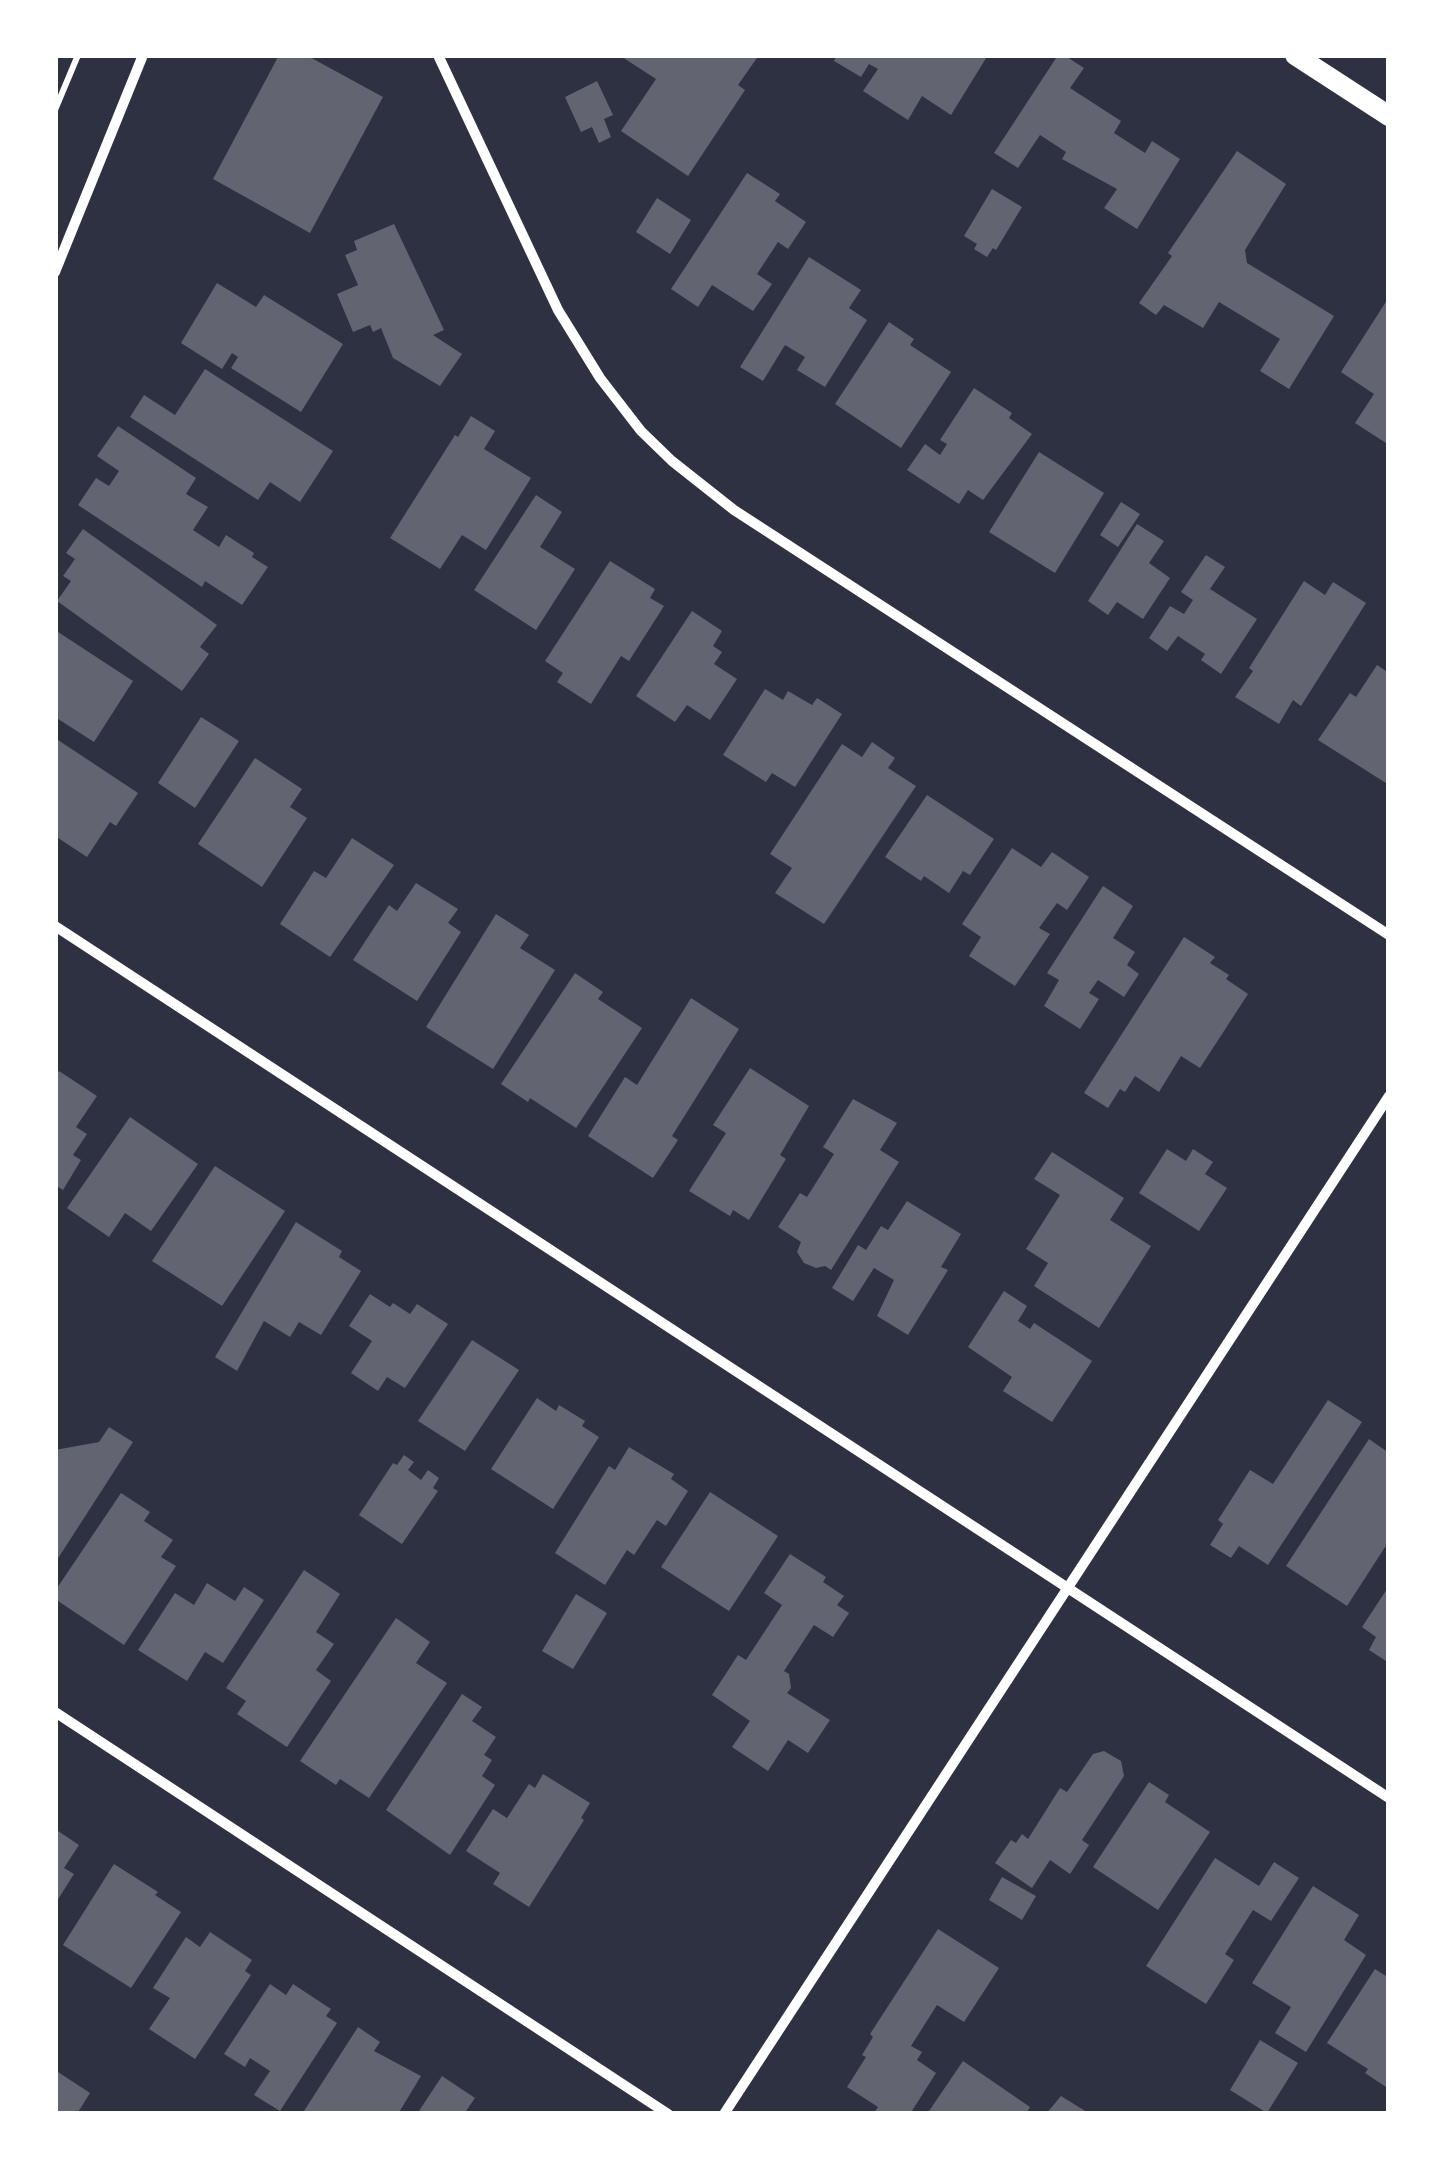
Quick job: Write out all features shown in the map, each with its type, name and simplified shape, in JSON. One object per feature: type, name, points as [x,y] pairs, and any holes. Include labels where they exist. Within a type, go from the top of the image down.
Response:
[{"type":"main road","points":[[1295,55],[1389,116]]},
{"type":"street","points":[[55,272],[144,55]]},
{"type":"street","points":[[438,55],[558,310],[600,378],[641,431],[672,461],[734,510],[1389,935]]},
{"type":"street","points":[[55,926],[1389,1798]]},
{"type":"street","points":[[724,2114],[1389,1096]]},
{"type":"street","points":[[55,1712],[668,2114]]},
{"type":"path","points":[[55,110],[78,55]]},
{"type":"building","points":[[279,55],[306,55],[383,97],[310,233],[213,179]]},
{"type":"building","points":[[619,55],[759,55],[738,85],[745,90],[688,176],[621,131],[656,79]]},
{"type":"building","points":[[837,55],[988,55],[951,115],[922,96],[908,120],[863,91],[878,69],[869,64],[861,77],[834,61]]},
{"type":"building","points":[[1058,55],[1084,68],[1070,88],[1121,121],[1114,133],[1145,153],[1152,141],[1180,159],[1137,229],[1104,208],[1117,189],[1062,159],[1066,152],[1040,135],[1018,168],[994,153]]},
{"type":"building","points":[[597,81],[613,115],[604,119],[611,137],[599,143],[592,127],[581,132],[565,97]]},
{"type":"building","points":[[1237,151],[1286,184],[1245,250],[1247,263],[1334,316],[1289,389],[1260,371],[1280,339],[1219,302],[1203,328],[1164,305],[1156,315],[1139,303]]},
{"type":"building","points":[[747,173],[780,194],[775,201],[806,222],[788,249],[778,242],[757,274],[772,284],[753,311],[712,285],[698,307],[671,289]]},
{"type":"building","points":[[992,189],[1022,207],[996,250],[993,248],[987,257],[964,236]]},
{"type":"building","points":[[657,198],[691,220],[670,254],[636,232]]},
{"type":"building","points":[[394,224],[444,330],[433,335],[462,354],[440,386],[393,358],[381,328],[373,332],[370,325],[353,332],[337,294],[358,285],[345,255],[357,250],[354,241]]},
{"type":"building","points":[[809,257],[861,290],[849,308],[867,320],[825,387],[797,370],[805,357],[785,345],[763,381],[740,367]]},
{"type":"building","points":[[217,283],[256,307],[264,295],[343,344],[301,412],[231,368],[238,357],[232,353],[222,369],[181,343]]},
{"type":"building","points":[[1389,297],[1389,445],[1355,423],[1374,394],[1341,372]]},
{"type":"building","points":[[889,322],[914,339],[910,345],[951,372],[901,448],[835,404]]},
{"type":"building","points":[[205,369],[333,451],[300,502],[270,482],[258,500],[130,417],[144,395],[175,415]]},
{"type":"building","points":[[974,388],[1012,413],[1009,418],[1032,434],[983,500],[968,490],[959,504],[907,470],[925,444],[940,455],[947,444],[940,440]]},
{"type":"building","points":[[471,416],[495,431],[484,449],[531,478],[486,550],[462,535],[440,569],[390,538]]},
{"type":"building","points":[[118,426],[196,478],[186,494],[208,507],[193,530],[219,547],[226,535],[268,567],[242,605],[205,581],[202,587],[78,505],[96,478],[109,486],[119,471],[97,456]]},
{"type":"building","points":[[1039,452],[1104,493],[1055,573],[989,532]]},
{"type":"building","points":[[536,495],[562,512],[540,547],[575,569],[536,630],[474,590]]},
{"type":"building","points":[[1121,502],[1140,514],[1118,547],[1100,535]]},
{"type":"building","points":[[1137,524],[1164,541],[1149,563],[1170,578],[1143,619],[1117,602],[1108,615],[1088,601]]},
{"type":"building","points":[[83,529],[217,625],[200,647],[209,654],[182,691],[57,601],[71,581],[63,576],[75,559],[66,553]]},
{"type":"building","points":[[1206,555],[1225,567],[1210,589],[1257,619],[1221,674],[1201,660],[1205,654],[1178,636],[1167,651],[1149,638],[1170,606],[1184,614],[1193,600],[1181,592]]},
{"type":"building","points":[[610,561],[655,589],[650,598],[664,606],[629,661],[621,656],[591,704],[557,682],[563,673],[545,661]]},
{"type":"building","points":[[1304,581],[1325,595],[1333,582],[1366,603],[1301,706],[1293,700],[1279,724],[1235,697]]},
{"type":"building","points":[[692,611],[722,631],[713,646],[722,652],[714,664],[737,679],[710,720],[687,705],[675,722],[636,696]]},
{"type":"building","points":[[55,630],[133,681],[94,742],[55,717]]},
{"type":"building","points":[[1377,665],[1389,673],[1389,785],[1318,740],[1350,693],[1356,697]]},
{"type":"building","points":[[765,689],[783,700],[788,691],[812,705],[817,698],[842,714],[795,787],[772,773],[766,782],[723,755]]},
{"type":"building","points":[[201,717],[239,741],[195,808],[158,783]]},
{"type":"building","points":[[55,738],[138,793],[116,826],[110,822],[87,857],[55,836]]},
{"type":"building","points":[[872,742],[895,758],[888,768],[916,786],[824,924],[775,893],[792,868],[770,854],[842,744],[862,757]]},
{"type":"building","points":[[255,758],[302,789],[290,807],[307,818],[262,887],[198,844]]},
{"type":"building","points":[[927,795],[994,839],[970,875],[963,871],[949,893],[924,876],[921,881],[885,857]]},
{"type":"building","points":[[352,838],[394,865],[330,957],[280,924],[314,871],[326,878]]},
{"type":"building","points":[[1012,848],[1041,867],[1052,852],[1089,877],[1067,910],[1057,903],[1039,928],[1050,934],[1015,986],[969,956],[981,937],[962,924]]},
{"type":"building","points":[[416,883],[458,909],[448,923],[461,932],[417,1001],[353,960],[389,905],[397,911]]},
{"type":"building","points":[[1103,886],[1133,906],[1113,938],[1135,952],[1127,965],[1139,974],[1124,997],[1098,980],[1089,993],[1099,999],[1080,1029],[1044,1006],[1059,980],[1047,973]]},
{"type":"building","points":[[496,914],[529,935],[520,948],[555,970],[493,1069],[426,1027]]},
{"type":"building","points":[[1184,937],[1215,957],[1210,963],[1248,994],[1200,1068],[1181,1056],[1159,1092],[1135,1076],[1125,1092],[1120,1089],[1108,1108],[1084,1093]]},
{"type":"building","points":[[575,973],[603,992],[598,999],[642,1028],[576,1128],[501,1084]]},
{"type":"building","points":[[691,998],[739,1029],[672,1136],[678,1140],[653,1178],[588,1136],[625,1077],[637,1085]]},
{"type":"building","points":[[750,1068],[809,1106],[780,1155],[786,1159],[749,1220],[733,1210],[730,1216],[689,1191],[726,1133],[713,1125]]},
{"type":"building","points":[[59,1071],[97,1096],[76,1127],[87,1134],[73,1155],[81,1160],[63,1190],[55,1185],[55,1078]]},
{"type":"building","points":[[853,1099],[897,1123],[880,1150],[899,1162],[831,1270],[825,1266],[816,1268],[804,1263],[797,1252],[801,1242],[778,1227],[800,1193],[807,1197],[834,1154],[823,1147]]},
{"type":"building","points":[[130,1117],[198,1164],[151,1231],[125,1213],[109,1237],[67,1208]]},
{"type":"building","points":[[1167,1149],[1186,1161],[1193,1149],[1213,1162],[1205,1174],[1227,1188],[1199,1231],[1139,1193]]},
{"type":"building","points":[[1052,1152],[1124,1198],[1110,1220],[1151,1246],[1099,1328],[1034,1286],[1048,1263],[1026,1249],[1060,1195],[1034,1179]]},
{"type":"building","points":[[215,1166],[285,1211],[222,1306],[152,1261]]},
{"type":"building","points":[[907,1201],[961,1234],[941,1267],[948,1270],[908,1335],[877,1316],[894,1280],[874,1268],[853,1301],[832,1288],[858,1245],[866,1250],[881,1226],[888,1230]]},
{"type":"building","points":[[296,1222],[342,1251],[339,1257],[361,1271],[321,1335],[299,1322],[290,1337],[264,1321],[237,1371],[215,1357]]},
{"type":"building","points":[[1004,1291],[1027,1306],[1018,1321],[1030,1329],[1034,1323],[1092,1361],[1052,1422],[1003,1391],[1012,1377],[968,1347]]},
{"type":"building","points":[[370,1294],[410,1314],[417,1304],[448,1324],[405,1388],[387,1377],[378,1391],[351,1373],[372,1341],[349,1326]]},
{"type":"building","points":[[472,1340],[519,1370],[465,1451],[418,1421]]},
{"type":"building","points":[[537,1398],[556,1411],[559,1405],[585,1421],[582,1426],[599,1437],[553,1509],[491,1469]]},
{"type":"building","points":[[1328,1400],[1362,1422],[1268,1565],[1239,1546],[1231,1558],[1210,1545],[1223,1524],[1218,1520],[1250,1470],[1273,1484]]},
{"type":"building","points":[[109,1427],[133,1442],[55,1563],[55,1450],[99,1442]]},
{"type":"building","points":[[1369,1439],[1389,1453],[1389,1541],[1347,1606],[1286,1566]]},
{"type":"building","points":[[629,1447],[674,1474],[671,1479],[688,1491],[666,1526],[657,1520],[634,1555],[627,1550],[605,1585],[555,1553],[609,1466],[615,1470]]},
{"type":"building","points":[[404,1455],[414,1462],[408,1470],[421,1480],[428,1470],[439,1478],[433,1488],[438,1491],[402,1544],[359,1515],[393,1463],[397,1465]]},
{"type":"building","points":[[710,1492],[778,1536],[729,1611],[661,1567]]},
{"type":"building","points":[[121,1493],[150,1512],[144,1521],[173,1540],[161,1557],[176,1566],[124,1645],[55,1599],[55,1591]]},
{"type":"building","points":[[790,1554],[826,1577],[823,1582],[844,1596],[837,1605],[849,1613],[833,1637],[814,1625],[784,1671],[789,1674],[791,1688],[787,1693],[830,1720],[808,1753],[788,1740],[768,1771],[732,1747],[750,1721],[712,1695],[738,1655],[746,1660],[782,1605],[764,1593]]},
{"type":"building","points":[[304,1570],[340,1594],[316,1632],[334,1644],[316,1670],[331,1681],[287,1747],[237,1714],[246,1701],[226,1688]]},
{"type":"building","points":[[207,1583],[235,1601],[244,1587],[264,1600],[223,1663],[205,1652],[187,1681],[138,1650],[175,1593],[194,1605]]},
{"type":"building","points":[[1389,1586],[1389,1663],[1369,1650],[1376,1637],[1362,1627]]},
{"type":"building","points":[[576,1594],[607,1613],[573,1669],[542,1651]]},
{"type":"building","points":[[396,1618],[430,1642],[416,1663],[447,1683],[369,1798],[340,1779],[336,1785],[300,1761]]},
{"type":"building","points":[[462,1694],[482,1707],[472,1721],[496,1737],[484,1755],[492,1760],[482,1776],[495,1785],[450,1855],[386,1810]]},
{"type":"building","points":[[1104,1751],[1121,1761],[1124,1776],[1082,1840],[1089,1845],[1070,1874],[1050,1860],[1032,1888],[995,1863],[1011,1840],[1016,1843],[1022,1834],[1028,1839],[1060,1788],[1067,1792],[1093,1754]]},
{"type":"building","points":[[543,1774],[590,1803],[581,1818],[584,1820],[529,1907],[493,1884],[500,1873],[466,1851],[493,1809],[507,1818],[529,1784],[535,1788]]},
{"type":"building","points":[[1149,1782],[1169,1795],[1165,1802],[1210,1832],[1158,1910],[1093,1867]]},
{"type":"building","points":[[55,1829],[79,1845],[64,1868],[74,1874],[55,1904]]},
{"type":"building","points":[[1215,1858],[1259,1886],[1274,1862],[1299,1878],[1271,1921],[1253,1910],[1225,1954],[1234,1960],[1206,2004],[1146,1966]]},
{"type":"building","points":[[114,1864],[181,1912],[131,1988],[63,1945]]},
{"type":"building","points":[[1002,1877],[1036,1896],[1022,1920],[989,1900]]},
{"type":"building","points":[[1313,1886],[1359,1915],[1344,1940],[1366,1955],[1306,2052],[1275,2033],[1291,2007],[1252,1983]]},
{"type":"building","points":[[938,1929],[999,1968],[964,2022],[937,2005],[911,2046],[922,2052],[917,2060],[936,2073],[910,2114],[873,2114],[878,2107],[847,2087],[866,2057],[862,2055],[873,2037],[870,2034]]},
{"type":"building","points":[[210,1932],[252,1960],[245,1971],[251,1975],[195,2059],[149,2029],[170,1998],[153,1988],[186,1937],[200,1947]]},
{"type":"building","points":[[1375,1969],[1389,1978],[1389,2089],[1365,2073],[1368,2069],[1327,2043]]},
{"type":"building","points":[[270,1984],[286,1995],[293,1984],[331,2009],[326,2016],[337,2023],[280,2111],[254,2095],[270,2071],[250,2058],[245,2067],[224,2054]]},
{"type":"building","points":[[358,2027],[380,2042],[374,2051],[421,2076],[398,2114],[302,2114]]},
{"type":"building","points":[[1260,2040],[1298,2063],[1267,2113],[1230,2090]]},
{"type":"building","points":[[963,2061],[1030,2107],[1026,2114],[927,2114]]},
{"type":"building","points":[[55,2070],[90,2093],[77,2114],[55,2114]]},
{"type":"building","points":[[442,2076],[475,2098],[464,2114],[417,2114]]},
{"type":"building","points":[[1061,2096],[1090,2114],[1046,2114]]}]
